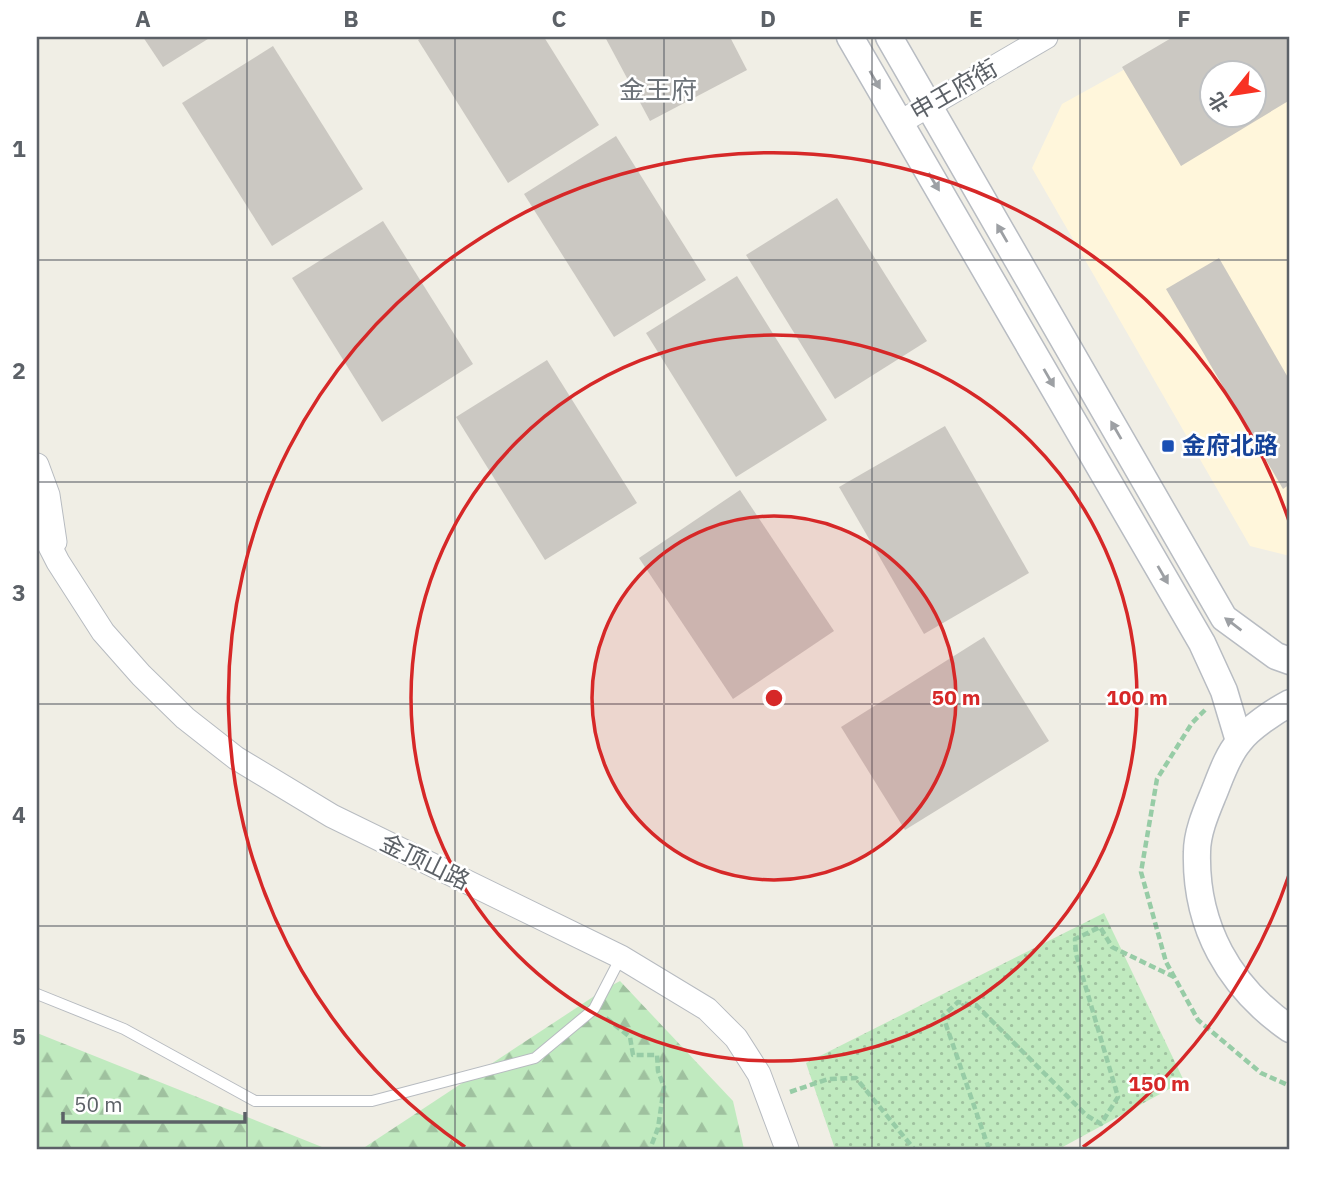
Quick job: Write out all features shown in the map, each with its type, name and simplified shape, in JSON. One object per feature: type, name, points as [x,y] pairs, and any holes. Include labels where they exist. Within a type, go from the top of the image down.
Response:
[{"type":"main road","points":[[850,37],[1202,643],[1224,691],[1239,741]]},
{"type":"main road","points":[[889,37],[1224,618],[1276,656],[1290,661]]},
{"type":"main road","points":[[1290,703],[1239,741],[1220,775],[1205,815],[1197,849],[1200,893],[1208,929],[1230,972],[1265,1011],[1290,1028]]},
{"type":"street","name":"申王府街","points":[[899,123],[1046,37]]},
{"type":"street","name":"金顶山路","points":[[37,465],[48,495],[58,562]]},
{"type":"street","name":"金顶山路","points":[[37,522],[58,562],[103,632],[141,675],[185,718],[236,758],[332,816],[621,957],[707,1009],[736,1038],[760,1074],[787,1149]]},
{"type":"lane","points":[[37,994],[124,1029],[256,1101],[372,1101],[535,1058],[594,1009],[621,957]]},
{"type":"path","points":[[989,1149],[943,1016],[958,1002],[977,1006],[1086,1115],[1101,1124],[1118,1097],[1074,939],[1100,928],[1112,947],[1174,977]]},
{"type":"path","points":[[594,1009],[630,1037],[634,1055],[657,1055],[657,1070],[664,1087],[658,1128],[650,1149]]},
{"type":"path","points":[[770,1100],[828,1079],[856,1078],[915,1149]]},
{"type":"shaded area","points":[[1183,37],[1290,37],[1290,556],[1250,546],[1032,168],[1062,104]]},
{"type":"green space","points":[[1104,913],[1184,1081],[1059,1149],[835,1149],[806,1063]]},
{"type":"green space","points":[[620,981],[733,1101],[744,1149],[362,1149],[605,989]]},
{"type":"green space","points":[[37,1033],[327,1149],[37,1149]]},
{"type":"building","points":[[143,37],[211,37],[163,67]]},
{"type":"building","points":[[423,37],[544,37],[599,125],[508,183],[418,40]]},
{"type":"building","points":[[605,37],[730,37],[747,70],[650,121]]},
{"type":"building","points":[[1173,37],[1290,37],[1290,100],[1268,113],[1268,60],[1198,60],[1198,130],[1240,130],[1181,166],[1122,67]]},
{"type":"building","points":[[273,46],[363,189],[272,246],[182,103]]},
{"type":"building","points":[[616,136],[706,280],[614,337],[524,194]]},
{"type":"building","points":[[837,198],[927,341],[835,399],[746,255]]},
{"type":"building","points":[[383,221],[473,364],[382,422],[292,278]]},
{"type":"building","points":[[1219,258],[1290,381],[1290,484],[1283,489],[1166,289]]},
{"type":"building","points":[[737,276],[827,420],[736,477],[646,333]]},
{"type":"building","points":[[547,360],[637,503],[545,560],[456,417]]},
{"type":"building","points":[[945,426],[1029,573],[924,634],[839,487]]},
{"type":"building","points":[[740,490],[834,631],[733,699],[639,558]]},
{"type":"building","points":[[984,637],[1049,741],[905,830],[841,727]]},
{"type":"place","name":"金府北路","points":[[1168,446]]},
{"type":"district","name":"金王府","points":[[658,90]]}]
